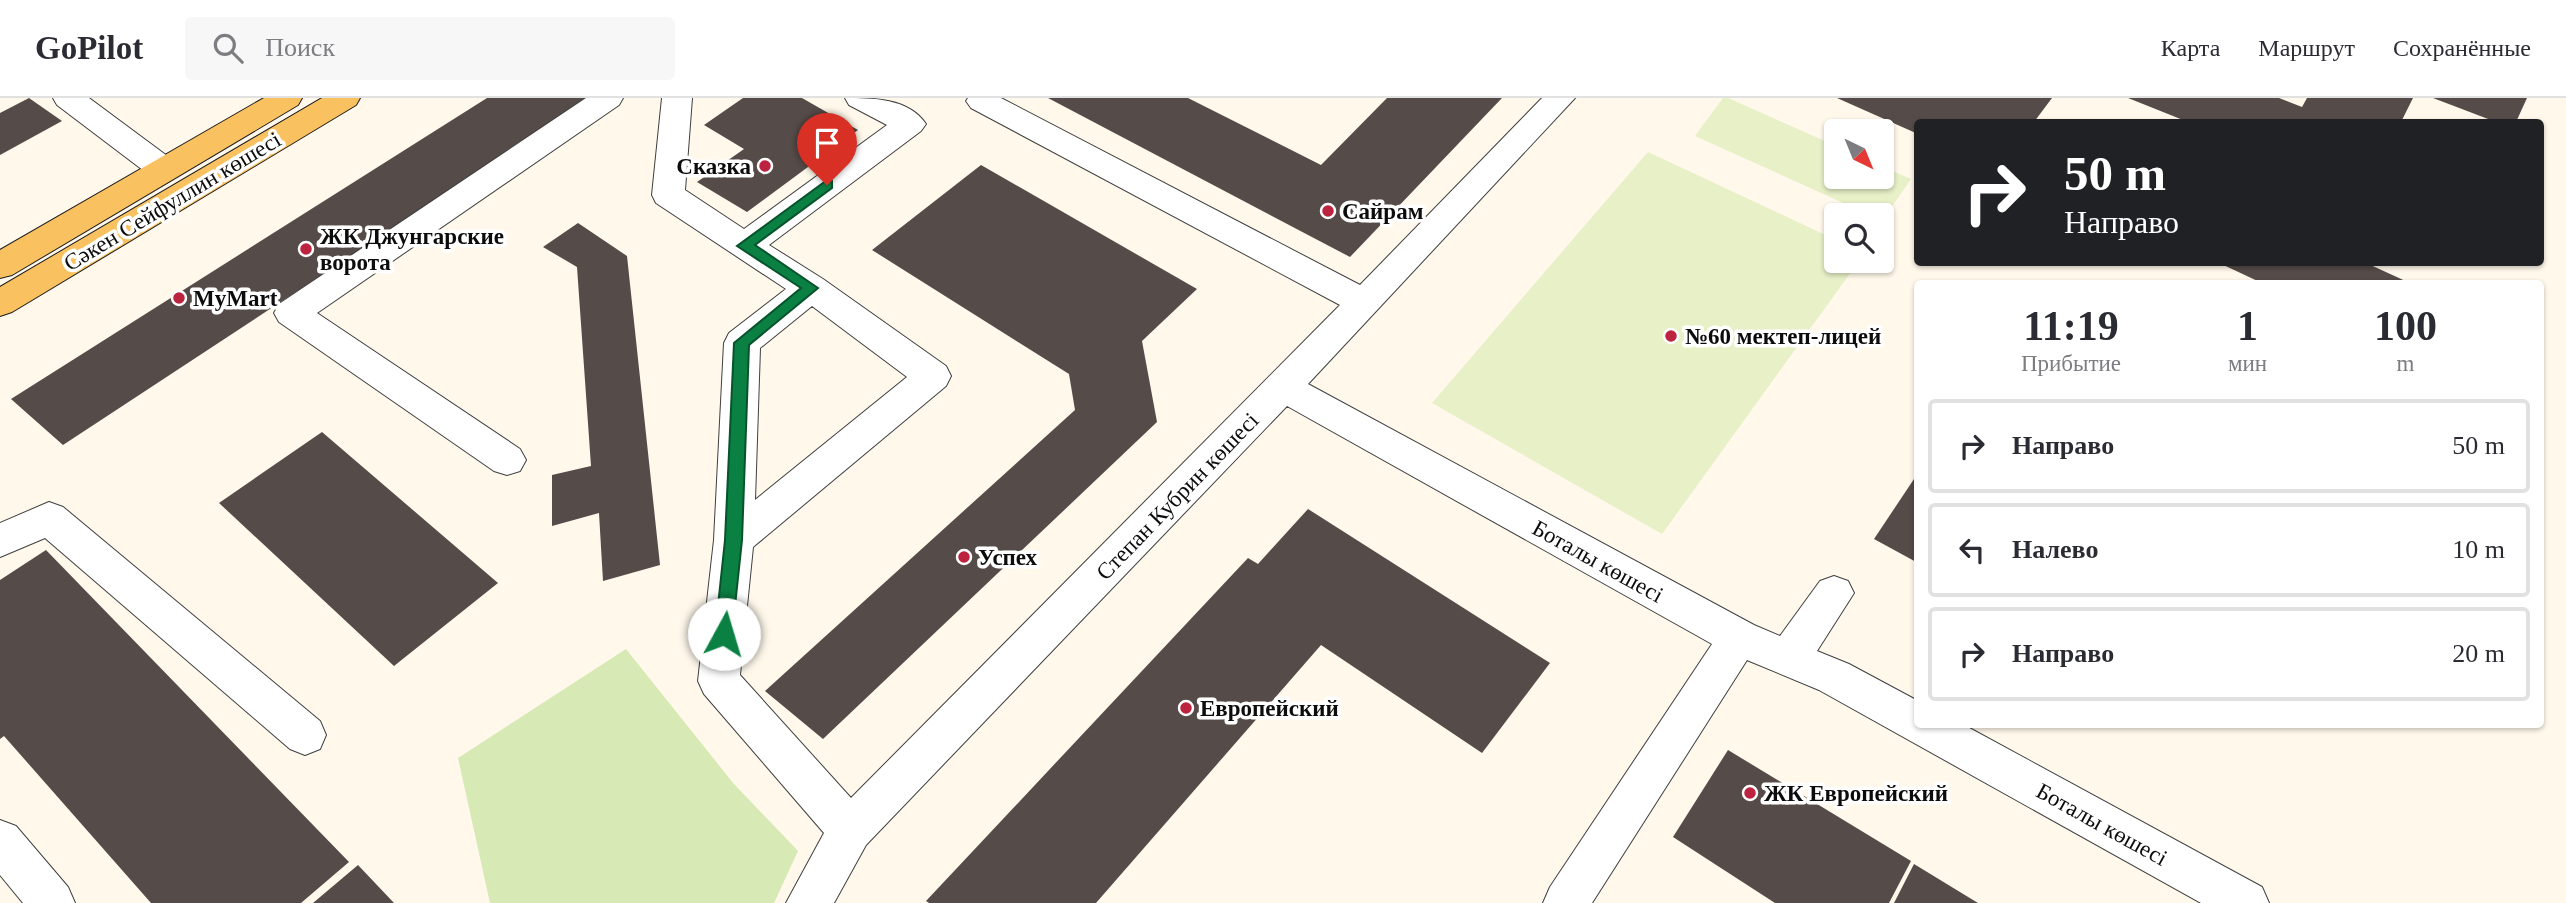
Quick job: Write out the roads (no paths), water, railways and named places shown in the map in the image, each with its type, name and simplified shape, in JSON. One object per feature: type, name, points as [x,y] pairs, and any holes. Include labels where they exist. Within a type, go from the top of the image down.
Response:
[{"type":"main road","name":"Сәкен Сейфуллин көшесі","points":[[0,266],[287,98]]},
{"type":"main road","name":"Сәкен Сейфуллин көшесі","points":[[0,303],[345,98]]},
{"type":"street","points":[[68,98],[163,169]]},
{"type":"street","points":[[506,460],[291,313],[608,98]]},
{"type":"street","points":[[677,98],[668,195],[811,288],[933,376],[733,540]]},
{"type":"street","points":[[744,246],[910,124],[860,98]]},
{"type":"street","points":[[986,98],[982,101],[1363,302]]},
{"type":"street","name":"Степан Кубрин көшесі","points":[[809,903],[850,830],[1283,387],[1560,98]]},
{"type":"street","points":[[811,288],[742,343],[733,540],[719,681],[850,830]]},
{"type":"street","name":"Боталы көшесі","points":[[1283,387],[1739,638],[1834,677],[1914,721]]},
{"type":"street","points":[[0,541],[49,518],[304,735]]},
{"type":"street","points":[[1788,658],[1834,593]]},
{"type":"street","points":[[1566,903],[1739,638]]},
{"type":"street","name":"Боталы көшесі","points":[[1927,728],[2246,903]]},
{"type":"street","points":[[0,841],[52,903]]},
{"type":"place","name":"Сказка","points":[[765,166]]},
{"type":"place","name":"Сайрам","points":[[1328,211]]},
{"type":"place","name":"ЖК Джунгарские ворота","points":[[306,249]]},
{"type":"place","name":"MyMart","points":[[179,298]]},
{"type":"place","name":"№60 мектеп-лицей","points":[[1671,336]]},
{"type":"place","name":"Успех","points":[[964,557]]},
{"type":"place","name":"Европейский","points":[[1186,708]]},
{"type":"place","name":"ЖК Европейский","points":[[1750,793]]}]
